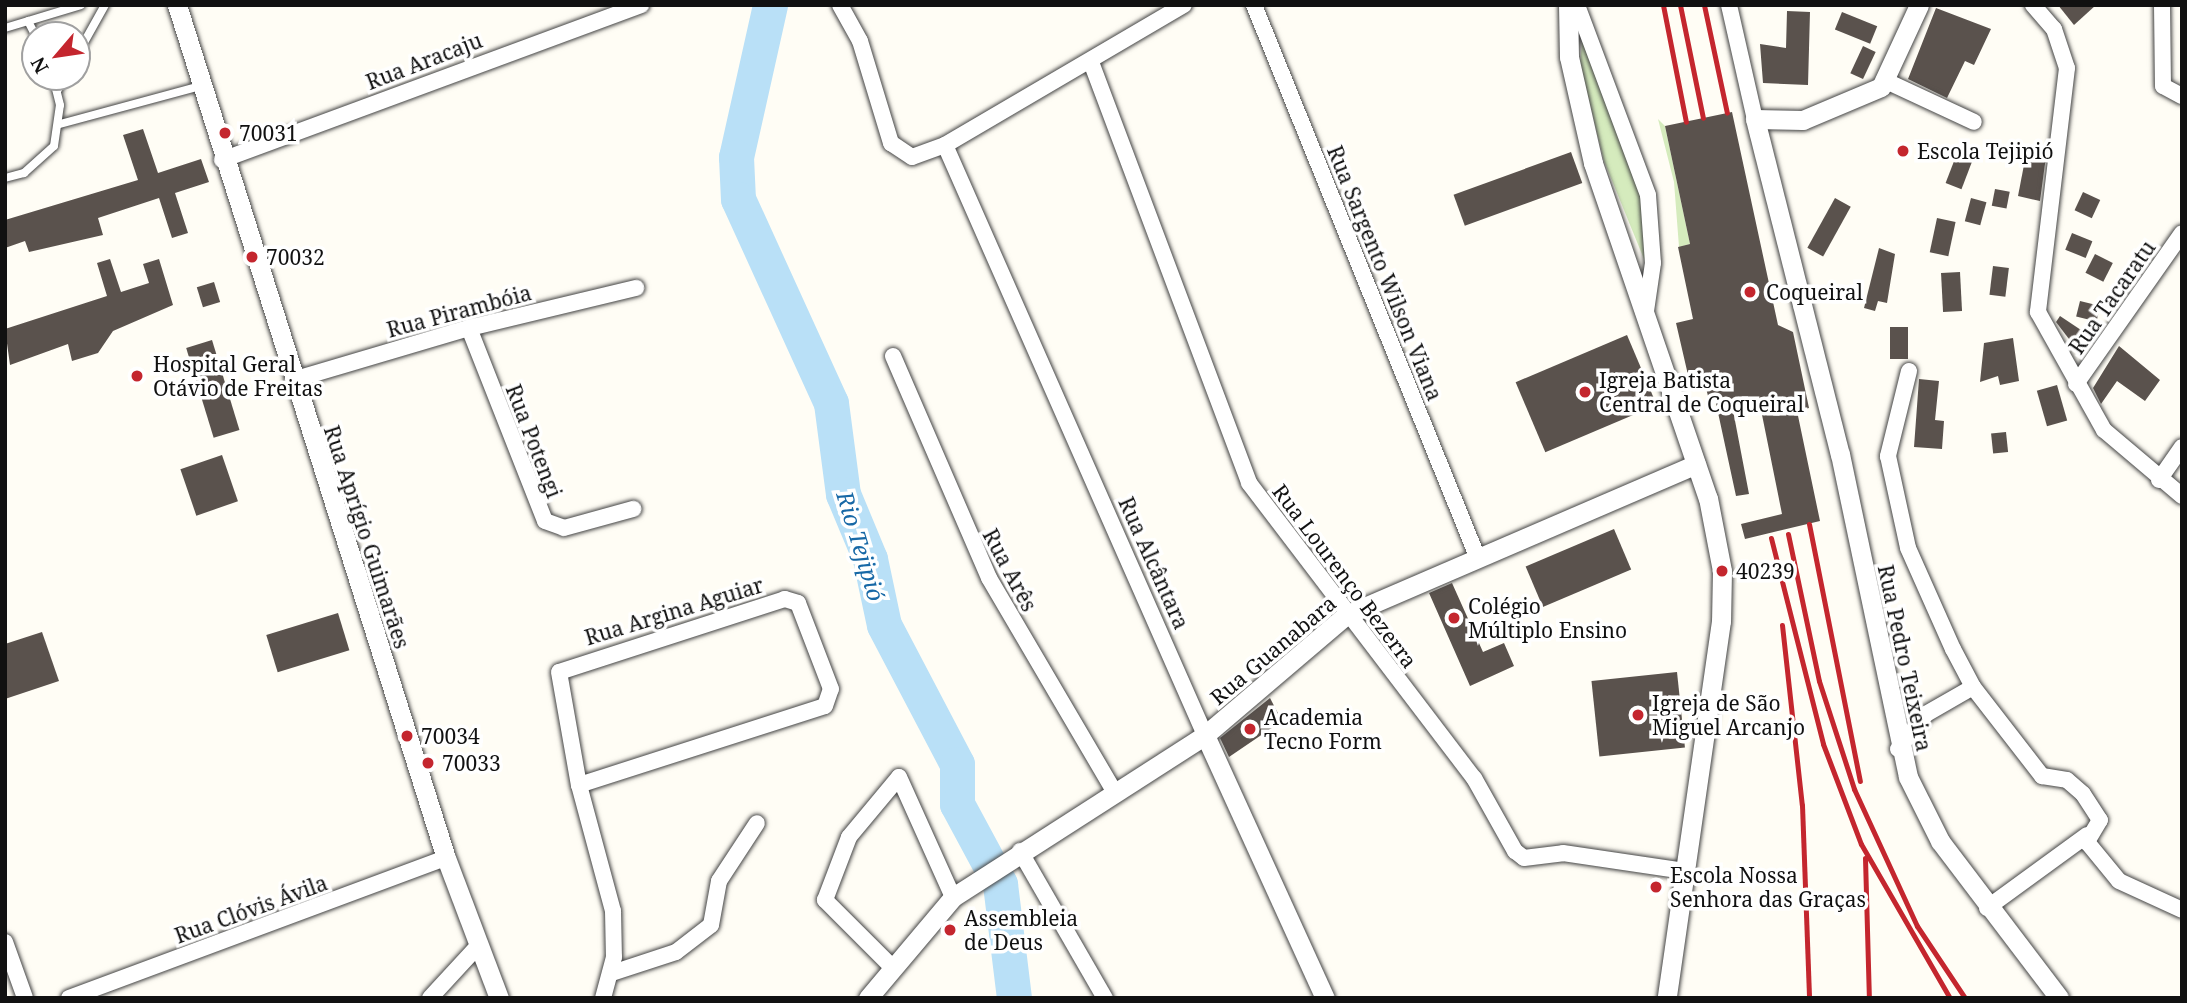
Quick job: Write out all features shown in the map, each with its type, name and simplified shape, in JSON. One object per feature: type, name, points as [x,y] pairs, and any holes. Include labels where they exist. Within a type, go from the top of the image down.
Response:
[{"type":"street","name":"Rua Aprígio Guimarães","points":[[177,5],[222,160],[446,858],[477,947],[499,998]]},
{"type":"street","name":"Rua Aracaju","points":[[222,160],[609,12],[641,5]]},
{"type":"street","points":[[840,5],[860,41],[896,150],[912,157],[944,145],[1091,62],[1184,5]]},
{"type":"street","name":"Rua Sargento Wilson Viana","points":[[1254,5],[1478,556]]},
{"type":"street","points":[[1569,5],[1569,57],[1581,115],[1696,464],[1722,571],[1667,998]]},
{"type":"street","points":[[1577,5],[1648,195],[1653,263],[1646,311]]},
{"type":"street","points":[[1729,5],[1755,119],[1803,120],[1883,83],[1919,5]]},
{"type":"street","points":[[2034,5],[2054,29],[2067,68],[2035,302],[2076,384],[2104,430],[2159,480],[2182,496]]},
{"type":"street","points":[[2162,5],[2164,86],[2182,96]]},
{"type":"street","name":"Rua Lourenço Bezerra","points":[[1091,62],[1249,482],[1346,615],[1474,778],[1517,855],[1563,853],[1685,871]]},
{"type":"street","points":[[1883,83],[1974,122]]},
{"type":"street","name":"Rua Pedro Teixeira","points":[[1755,119],[1826,397],[1898,749],[1920,807],[1987,908],[2059,998]]},
{"type":"street","name":"Rua Alcântara","points":[[944,145],[1205,735],[1325,998]]},
{"type":"street","name":"Rua Tacaratu","points":[[2076,384],[2182,233]]},
{"type":"street","name":"Rua Pirambóia","points":[[293,380],[469,328],[636,288]]},
{"type":"street","name":"Rua Potengi","points":[[469,328],[545,521],[564,528],[633,509]]},
{"type":"street","name":"Rua Arês","points":[[893,356],[989,578],[1114,791]]},
{"type":"street","points":[[1909,371],[1888,456],[1908,548],[1973,687],[2042,776],[2077,787],[2100,820],[2087,835],[1987,908]]},
{"type":"street","points":[[2159,480],[2182,447]]},
{"type":"street","name":"Rua Guanabara","points":[[957,894],[1016,853],[1205,735],[1346,615],[1696,464]]},
{"type":"street","name":"Rua Argina Aguiar","points":[[579,785],[825,706],[831,689],[798,603],[785,599],[559,672],[579,785],[613,911],[612,973],[603,998]]},
{"type":"street","points":[[1898,749],[1926,714],[1973,687]]},
{"type":"street","points":[[868,998],[957,894],[899,777],[849,837],[825,900],[892,967]]},
{"type":"street","points":[[612,973],[676,952],[711,925],[719,881],[757,823]]},
{"type":"street","points":[[2087,835],[2126,888],[2182,910]]},
{"type":"street","points":[[1016,853],[1105,998]]},
{"type":"street","name":"Rua Clóvis Ávila","points":[[69,997],[446,858]]},
{"type":"street","points":[[5,942],[25,998]]},
{"type":"street","points":[[430,998],[477,947]]},
{"type":"lane","points":[[28,21],[80,5]]},
{"type":"lane","points":[[91,30],[105,5]]},
{"type":"lane","points":[[60,124],[201,86]]},
{"type":"lane","points":[[5,178],[40,162],[54,146],[60,124],[57,91]]},
{"type":"green space","points":[[1583,34],[1643,197],[1646,264],[1604,161],[1580,64]]},
{"type":"green space","points":[[1658,119],[1665,126],[1690,244],[1679,247],[1674,182]]},
{"type":"building","points":[[2058,5],[2096,5],[2074,25]]},
{"type":"building","points":[[1936,8],[1991,29],[1974,65],[1965,61],[1947,98],[1908,79]]},
{"type":"building","points":[[1787,11],[1810,12],[1808,85],[1763,83],[1760,44],[1786,48]]},
{"type":"building","points":[[1842,12],[1877,26],[1870,44],[1835,30]]},
{"type":"building","points":[[1863,46],[1876,52],[1863,79],[1850,73]]},
{"type":"building","name":"Coqueiral","points":[[1732,112],[1778,325],[1793,332],[1809,408],[1797,411],[1820,521],[1745,539],[1741,524],[1782,514],[1759,400],[1732,405],[1749,494],[1736,496],[1714,394],[1708,396],[1705,384],[1691,388],[1676,323],[1693,319],[1678,247],[1690,244],[1665,126]]},
{"type":"building","points":[[143,129],[158,173],[201,159],[209,182],[175,193],[188,233],[172,238],[159,198],[98,218],[103,235],[29,252],[25,241],[5,248],[5,220],[138,180],[123,135]]},
{"type":"building","points":[[2028,144],[2047,149],[2040,201],[2018,196]]},
{"type":"building","points":[[1571,152],[1582,183],[1465,226],[1454,195]]},
{"type":"building","points":[[1956,156],[1972,162],[1961,189],[1946,183]]},
{"type":"building","points":[[1995,189],[2010,192],[2006,209],[1992,206]]},
{"type":"building","points":[[2083,192],[2100,200],[2092,218],[2075,210]]},
{"type":"building","points":[[1835,198],[1851,207],[1823,257],[1807,248]]},
{"type":"building","points":[[1971,198],[1986,202],[1980,225],[1965,221]]},
{"type":"building","points":[[1937,218],[1956,222],[1948,256],[1930,252]]},
{"type":"building","points":[[2072,233],[2092,241],[2086,258],[2065,250]]},
{"type":"building","points":[[1879,248],[1895,254],[1887,303],[1878,301],[1875,311],[1864,308]]},
{"type":"building","points":[[2095,254],[2113,263],[2103,282],[2085,273]]},
{"type":"building","points":[[110,259],[121,292],[149,283],[143,264],[159,259],[173,305],[113,331],[98,353],[72,361],[68,344],[10,365],[5,329],[107,296],[97,263]]},
{"type":"building","points":[[1993,266],[2009,268],[2005,297],[1989,295]]},
{"type":"building","points":[[1960,272],[1962,311],[1943,312],[1941,273]]},
{"type":"building","points":[[214,282],[220,302],[203,307],[197,287]]},
{"type":"building","points":[[2080,301],[2100,306],[2097,322],[2076,317]]},
{"type":"building","points":[[2060,316],[2081,330],[2072,343],[2056,322]]},
{"type":"building","points":[[1890,327],[1908,327],[1908,359],[1890,359]]},
{"type":"building","name":"Igreja Batista Central de Coqueiral","points":[[1627,335],[1657,405],[1545,452],[1516,382]]},
{"type":"building","points":[[2013,338],[2019,381],[2000,385],[1998,376],[1980,382],[1984,343]]},
{"type":"building","points":[[212,340],[239,430],[214,438],[186,348]]},
{"type":"building","points":[[2119,346],[2160,380],[2145,401],[2117,381],[2101,404],[2093,388]]},
{"type":"building","points":[[1919,379],[1939,381],[1935,420],[1944,421],[1942,449],[1914,447]]},
{"type":"building","points":[[2057,385],[2067,421],[2047,426],[2037,391]]},
{"type":"building","points":[[2006,432],[2008,452],[1993,453],[1991,434]]},
{"type":"building","points":[[222,455],[238,501],[196,516],[180,469]]},
{"type":"building","points":[[1614,529],[1631,570],[1543,607],[1526,567]]},
{"type":"building","name":"Colégio Múltiplo Ensino","points":[[1452,583],[1483,652],[1504,643],[1514,666],[1470,686],[1429,593]]},
{"type":"building","points":[[338,613],[349,650],[278,672],[266,635]]},
{"type":"building","points":[[42,632],[59,681],[5,699],[5,644]]},
{"type":"building","name":"Igreja de São Miguel Arcanjo","points":[[1677,672],[1685,748],[1599,757],[1591,681]]},
{"type":"building","name":"Academia Tecno Form","points":[[1270,698],[1282,721],[1229,757],[1220,738]]},
{"type":"waterway","name":"Rio Tejipió","points":[[770,5],[736,157],[738,199],[831,403],[843,494],[870,559],[884,625],[957,764],[957,804],[1000,884],[1014,998]]},
{"type":"railway","points":[[1663,5],[1686,122]]},
{"type":"railway","points":[[1680,5],[1703,118]]},
{"type":"railway","points":[[1704,5],[1727,113]]},
{"type":"railway","points":[[1809,524],[1860,781]]},
{"type":"railway","points":[[1788,534],[1819,681],[1854,789],[1917,926],[1965,998]]},
{"type":"railway","points":[[1771,538],[1823,744],[1861,844],[1950,998]]},
{"type":"railway","points":[[1782,625],[1802,805],[1809,998]]},
{"type":"railway","points":[[1865,858],[1869,998]]},
{"type":"place","name":"70031","points":[[225,133]]},
{"type":"place","name":"Escola Tejipió","points":[[1903,151]]},
{"type":"place","name":"70032","points":[[252,257]]},
{"type":"place","name":"Coqueiral","points":[[1750,292]]},
{"type":"place","name":"Hospital Geral Otávio de Freitas","points":[[137,376]]},
{"type":"place","name":"Igreja Batista Central de Coqueiral","points":[[1585,392]]},
{"type":"place","name":"40239","points":[[1722,571]]},
{"type":"place","name":"Colégio Múltiplo Ensino","points":[[1454,618]]},
{"type":"place","name":"Igreja de São Miguel Arcanjo","points":[[1638,715]]},
{"type":"place","name":"Academia Tecno Form","points":[[1250,729]]},
{"type":"place","name":"70034","points":[[407,736]]},
{"type":"place","name":"70033","points":[[428,763]]},
{"type":"place","name":"Escola Nossa Senhora das Graças","points":[[1656,887]]},
{"type":"place","name":"Assembleia de Deus","points":[[950,930]]}]
